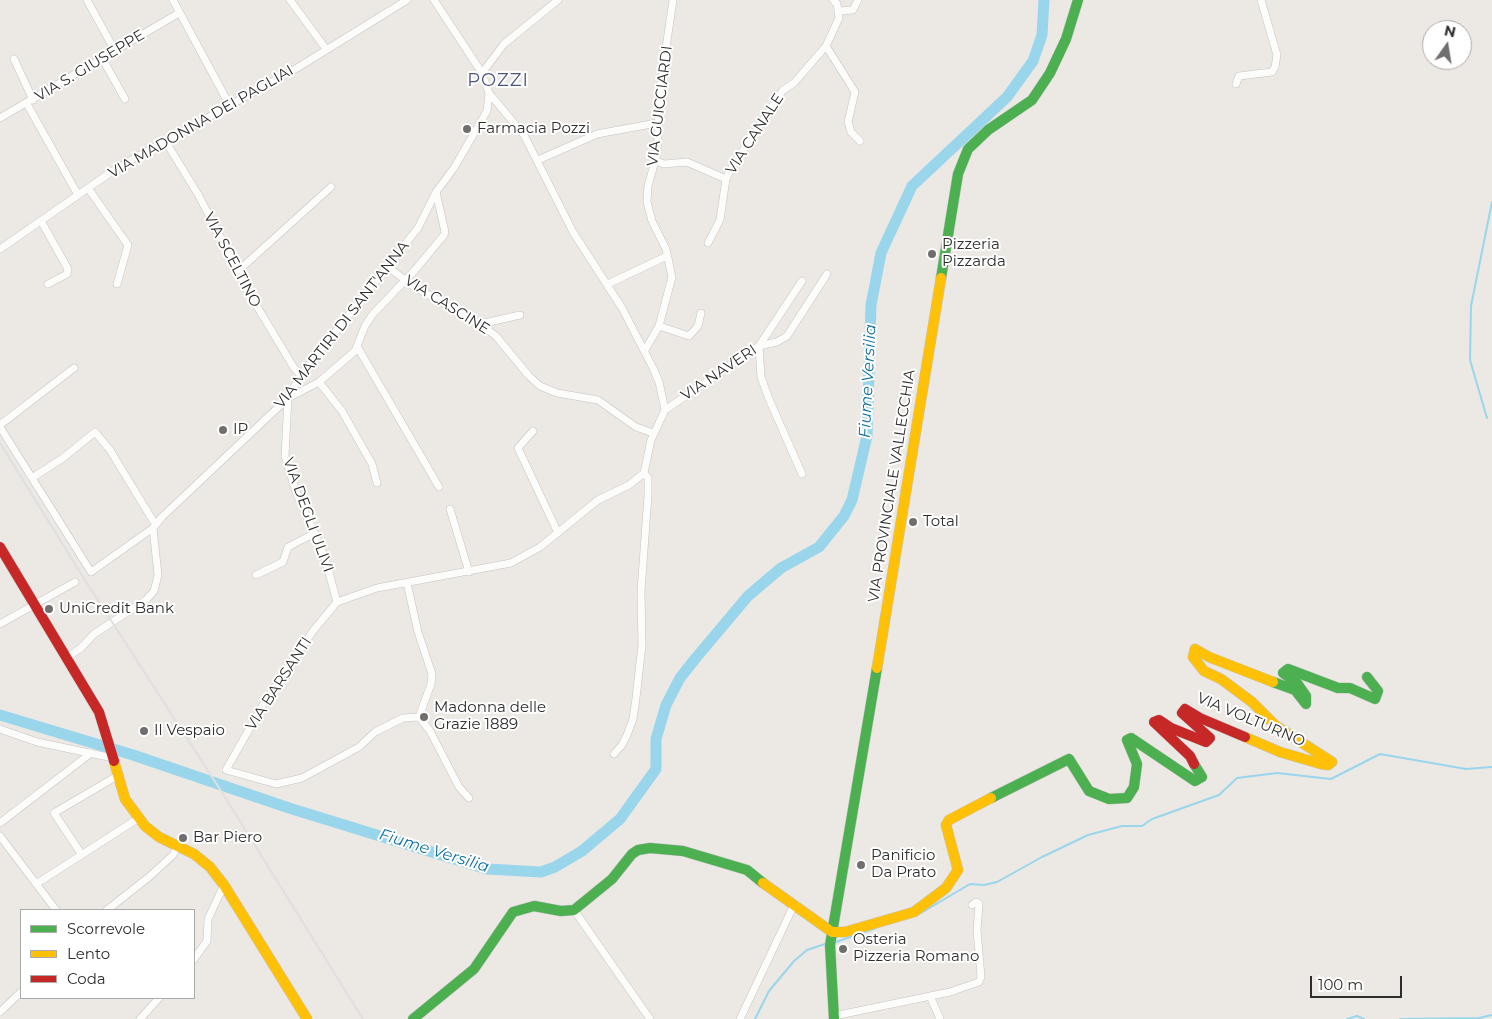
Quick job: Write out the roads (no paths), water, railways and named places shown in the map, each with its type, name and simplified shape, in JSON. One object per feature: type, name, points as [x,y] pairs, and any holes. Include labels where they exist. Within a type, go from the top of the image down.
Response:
[{"type":"street","points":[[87,0],[115,51]]},
{"type":"street","points":[[173,0],[229,104]]},
{"type":"street","points":[[290,0],[326,49]]},
{"type":"street","name":"VIA MADONNA DEI PAGLIAI","points":[[0,250],[88,188],[229,104],[297,68],[407,0]]},
{"type":"street","points":[[337,602],[377,588],[511,564],[540,547],[598,500],[629,485],[644,472],[653,433],[665,410],[659,382],[608,284],[573,232],[524,135],[489,93],[482,73],[434,0]]},
{"type":"street","points":[[482,73],[504,44],[558,0]]},
{"type":"street","name":"VIA GUICCIARDI","points":[[644,350],[658,326],[672,278],[666,249],[650,216],[647,202],[648,186],[656,161],[658,123],[673,0]]},
{"type":"street","points":[[833,0],[837,4],[839,11],[853,10],[858,0]]},
{"type":"street","name":"VIA PROVINCIALE VALLECCHIA","points":[[834,1018],[830,945],[914,449],[958,174],[968,149],[988,130],[1032,100],[1050,73],[1066,39],[1078,0]]},
{"type":"street","points":[[1236,84],[1237,78],[1244,74],[1272,72],[1276,67],[1277,55],[1261,0]]},
{"type":"street","name":"VIA CANALE","points":[[708,243],[720,220],[726,179],[783,90],[794,82],[826,46],[839,18],[839,11]]},
{"type":"street","name":"VIA S. GIUSEPPE","points":[[0,118],[179,13]]},
{"type":"street","points":[[826,46],[855,92],[848,122],[852,132],[860,141]]},
{"type":"street","points":[[102,58],[125,99]]},
{"type":"street","points":[[14,59],[30,102],[78,195]]},
{"type":"street","name":"VIA MARTIRI DI SANT'ANNA","points":[[32,478],[90,572],[154,526],[288,398],[301,375],[418,228],[436,192],[454,168],[482,122],[489,105],[489,93]]},
{"type":"street","points":[[538,160],[597,134],[658,123]]},
{"type":"street","name":"VIA SCELTINO","points":[[166,142],[199,196],[238,271],[294,368],[301,375]]},
{"type":"street","name":"VIA CANALE","points":[[656,161],[664,164],[687,162],[726,179]]},
{"type":"street","points":[[238,271],[331,187]]},
{"type":"street","points":[[88,188],[128,245],[117,284]]},
{"type":"street","points":[[288,398],[319,382],[343,364],[358,348],[365,326],[373,314],[439,244],[444,234],[436,192]]},
{"type":"street","points":[[40,220],[68,269],[67,274],[48,284]]},
{"type":"street","points":[[608,284],[667,256]]},
{"type":"street","name":"VIA CASCINE","points":[[388,267],[405,280],[480,324],[503,343],[529,376],[540,386],[557,393],[598,400],[636,427],[653,433]]},
{"type":"street","points":[[802,474],[761,377],[759,346],[777,342],[787,336],[826,274]]},
{"type":"street","name":"VIA NAVERI","points":[[665,410],[759,346],[802,281]]},
{"type":"street","points":[[658,326],[689,336],[698,326],[701,313]]},
{"type":"street","points":[[480,324],[520,315]]},
{"type":"street","points":[[358,348],[439,487]]},
{"type":"street","points":[[66,658],[81,648],[94,634],[146,600],[154,591],[158,575],[154,526],[110,450],[95,432],[63,458],[32,478],[0,426],[74,368]]},
{"type":"street","points":[[319,382],[342,411],[372,464],[377,483]]},
{"type":"street","name":"VIA DEGLI ULIVI","points":[[288,398],[289,414],[284,438],[285,456],[296,492],[315,533],[333,582],[337,602]]},
{"type":"street","points":[[533,431],[518,448],[558,532]]},
{"type":"street","points":[[614,754],[622,746],[633,719],[642,645],[641,591],[648,495],[648,478],[644,472]]},
{"type":"street","points":[[450,509],[469,572]]},
{"type":"street","points":[[256,575],[283,562],[288,547],[315,533]]},
{"type":"street","points":[[0,547],[99,712],[106,730],[117,776],[125,799],[139,818],[159,837],[204,862],[224,885],[307,1019]]},
{"type":"street","points":[[0,624],[75,582]]},
{"type":"street","points":[[407,583],[418,632],[432,674],[431,684],[418,717],[430,731],[459,787],[468,798]]},
{"type":"street","name":"VIA BARSANTI","points":[[337,602],[313,632],[264,704],[226,770],[276,784],[302,778],[359,747],[375,732],[390,724],[403,718],[418,717]]},
{"type":"street","name":"VIA VOLTURNO","points":[[832,932],[845,932],[914,912],[946,888],[958,870],[946,825],[949,820],[1069,759],[1089,791],[1109,799],[1127,798],[1134,787],[1137,764],[1127,740],[1131,738],[1195,781],[1202,777],[1190,756],[1154,722],[1159,720],[1171,728],[1206,742],[1210,738],[1182,713],[1185,709],[1200,718],[1280,752],[1321,764],[1328,765],[1332,762],[1276,726],[1252,702],[1221,679],[1204,671],[1193,657],[1195,649],[1209,657],[1295,690],[1306,704],[1306,696],[1297,683],[1283,673],[1288,669],[1338,688],[1350,688],[1375,699],[1378,691],[1367,676]]},
{"type":"street","points":[[0,729],[37,742],[112,756]]},
{"type":"street","points":[[0,823],[91,753]]},
{"type":"street","points":[[82,855],[54,813],[117,776]]},
{"type":"street","points":[[36,884],[139,818]]},
{"type":"street","points":[[0,836],[55,909]]},
{"type":"street","points":[[108,909],[149,877],[173,855],[178,846]]},
{"type":"street","points":[[413,1019],[474,969],[513,912],[534,906],[561,912],[574,910],[588,901],[612,879],[632,854],[638,850],[650,848],[683,851],[741,868],[793,907],[832,932]]},
{"type":"street","points":[[195,958],[207,941],[208,918],[224,885]]},
{"type":"street","points":[[834,1018],[930,996],[980,982],[977,930],[979,904],[976,902],[972,905]]},
{"type":"street","points":[[740,1019],[793,907]]},
{"type":"street","points":[[574,910],[650,1019]]},
{"type":"street","points":[[0,1012],[20,993]]},
{"type":"street","points":[[930,996],[940,1019]]},
{"type":"street","points":[[140,1019],[158,999]]},
{"type":"waterway","name":"Fiume Versilia","points":[[0,715],[133,755],[289,808],[487,869],[541,872],[555,867],[582,851],[620,819],[656,769],[656,739],[666,705],[680,678],[748,596],[781,568],[819,547],[844,516],[852,500],[867,436],[871,305],[881,253],[912,186],[1007,97],[1033,61],[1042,35],[1044,0]]},
{"type":"waterway","points":[[1487,418],[1470,360],[1471,306],[1492,202]]},
{"type":"waterway","points":[[921,913],[970,884],[984,885],[997,882],[1042,857],[1088,835],[1122,826],[1142,826],[1152,819],[1219,795],[1237,778],[1277,773],[1331,779],[1380,754],[1466,769],[1492,767]]},
{"type":"waterway","points":[[836,942],[876,928]]},
{"type":"waterway","points":[[755,1019],[769,991],[794,961],[807,950],[825,944]]},
{"type":"waterway","points":[[1400,1019],[1479,1018],[1492,1015]]},
{"type":"waterway","points":[[1347,1019],[1357,1016],[1364,1019]]},
{"type":"railway","points":[[0,443],[83,577],[223,794],[363,1019]]},
{"type":"place","name":"Farmacia Pozzi","points":[[467,129]]},
{"type":"place","name":"Pizzeria Pizzarda","points":[[932,254]]},
{"type":"place","name":"IP","points":[[223,430]]},
{"type":"place","name":"Total","points":[[913,522]]},
{"type":"place","name":"UniCredit Bank","points":[[49,609]]},
{"type":"place","name":"Madonna delle Grazie 1889","points":[[424,717]]},
{"type":"place","name":"Il Vespaio","points":[[144,731]]},
{"type":"place","name":"Bar Piero","points":[[183,838]]},
{"type":"place","name":"Panificio Da Prato","points":[[861,865]]},
{"type":"place","name":"Osteria Pizzeria Romano","points":[[843,949]]},
{"type":"district","name":"POZZI","points":[[498,81]]}]
